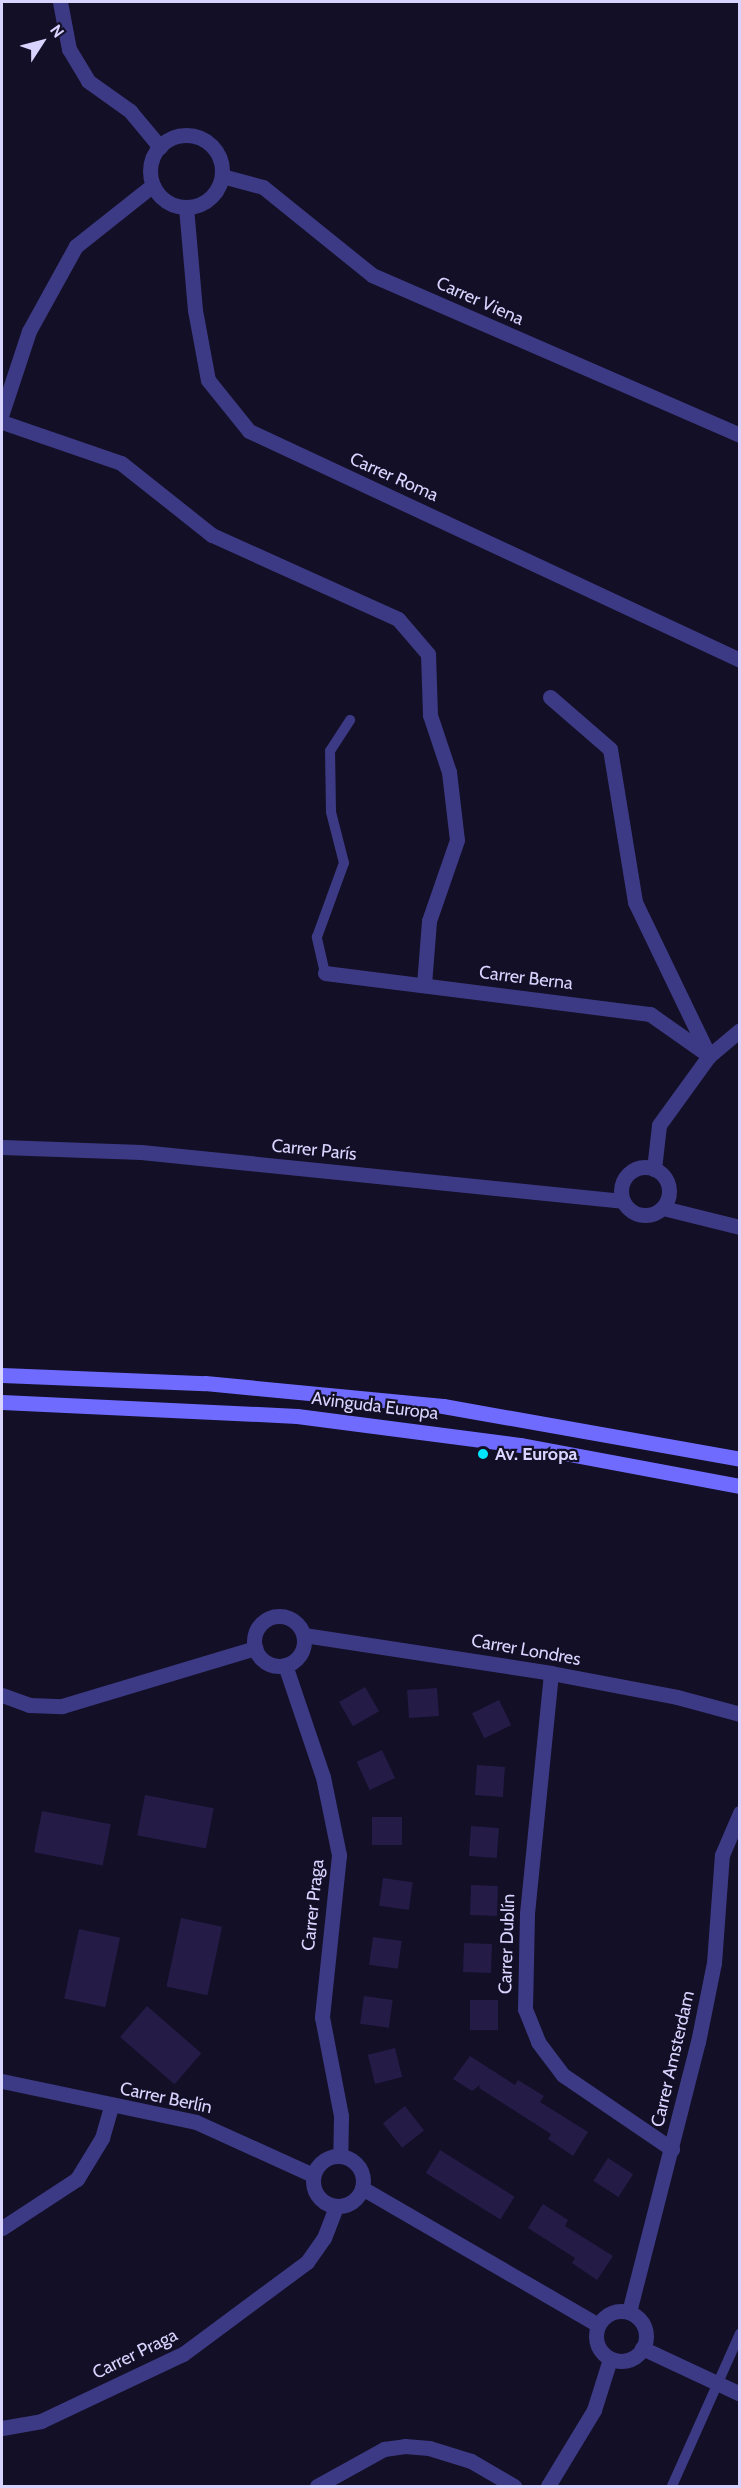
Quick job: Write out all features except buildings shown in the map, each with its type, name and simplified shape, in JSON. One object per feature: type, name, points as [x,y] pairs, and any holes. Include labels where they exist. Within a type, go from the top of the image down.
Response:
[{"type":"main road","name":"Avinguda Europa","points":[[2,1375],[155,1380],[443,1406],[740,1459]]},
{"type":"main road","points":[[154,1407],[155,1380]]},
{"type":"main road","name":"Avinguda Europa","points":[[2,1402],[154,1407],[297,1416],[440,1433],[740,1486]]},
{"type":"street","points":[[60,2],[69,49],[88,81],[130,111],[160,147]]},
{"type":"street","points":[[177,137],[201,139],[216,151],[222,176],[210,198],[186,207],[159,196],[153,185],[150,170],[160,147],[177,137]]},
{"type":"street","name":"Carrer Viena","points":[[222,176],[263,187],[372,274],[740,435]]},
{"type":"street","points":[[2,413],[29,331],[76,246],[153,185]]},
{"type":"street","name":"Carrer Roma","points":[[186,207],[195,310],[208,380],[249,431],[740,660]]},
{"type":"street","points":[[2,422],[121,463],[212,535],[398,619],[428,654],[430,715],[449,772],[457,840],[429,921],[424,985]]},
{"type":"street","points":[[550,697],[610,749],[635,902],[709,1056]]},
{"type":"street","name":"Carrer Berna","points":[[325,973],[650,1014],[709,1056]]},
{"type":"street","points":[[663,1208],[669,1186],[654,1169],[659,1125],[709,1056],[740,1030]]},
{"type":"street","name":"Carrer París","points":[[2,1147],[141,1152],[622,1201]]},
{"type":"street","points":[[654,1169],[631,1171],[622,1185],[622,1201],[641,1215],[663,1208],[740,1227]]},
{"type":"street","points":[[272,1616],[296,1621],[304,1635],[302,1652],[285,1665],[266,1663],[255,1648],[258,1626],[272,1616]]},
{"type":"street","name":"Carrer Londres","points":[[304,1635],[551,1673],[740,1714]]},
{"type":"street","points":[[2,1695],[29,1705],[62,1706],[255,1648]]},
{"type":"street","name":"Carrer Praga","points":[[285,1665],[326,1786],[339,1855],[322,2017],[341,2116],[340,2155]]},
{"type":"street","name":"Carrer Dublín","points":[[551,1673],[527,1902],[525,2009],[538,2042],[563,2075],[672,2149]]},
{"type":"street","name":"Carrer Amsterdam","points":[[629,2312],[651,2215],[672,2149],[714,1963],[722,1855],[740,1813]]},
{"type":"street","name":"Carrer Berlín","points":[[2,2081],[213,2127],[314,2175]]},
{"type":"street","points":[[2,2228],[77,2179],[102,2138],[111,2106]]},
{"type":"street","points":[[340,2155],[360,2167],[362,2188],[350,2203],[336,2205],[320,2198],[314,2175],[322,2161],[340,2155]]},
{"type":"street","points":[[362,2188],[598,2325]]},
{"type":"street","name":"Carrer Praga","points":[[2,2428],[41,2421],[183,2354],[307,2262],[324,2238],[336,2205]]},
{"type":"street","points":[[612,2312],[629,2312],[644,2328],[642,2348],[627,2360],[610,2359],[598,2347],[598,2325],[612,2312]]},
{"type":"street","points":[[642,2348],[740,2394]]},
{"type":"street","points":[[548,2487],[594,2410],[610,2359]]},
{"type":"street","points":[[317,2487],[384,2449],[405,2446],[471,2461],[514,2487]]},
{"type":"lane","points":[[325,973],[317,937],[344,863],[331,812],[330,751],[350,720]]},
{"type":"lane","points":[[672,2487],[715,2384],[740,2333]]},
{"type":"place","name":"Av. Europa","points":[[483,1454]]}]
